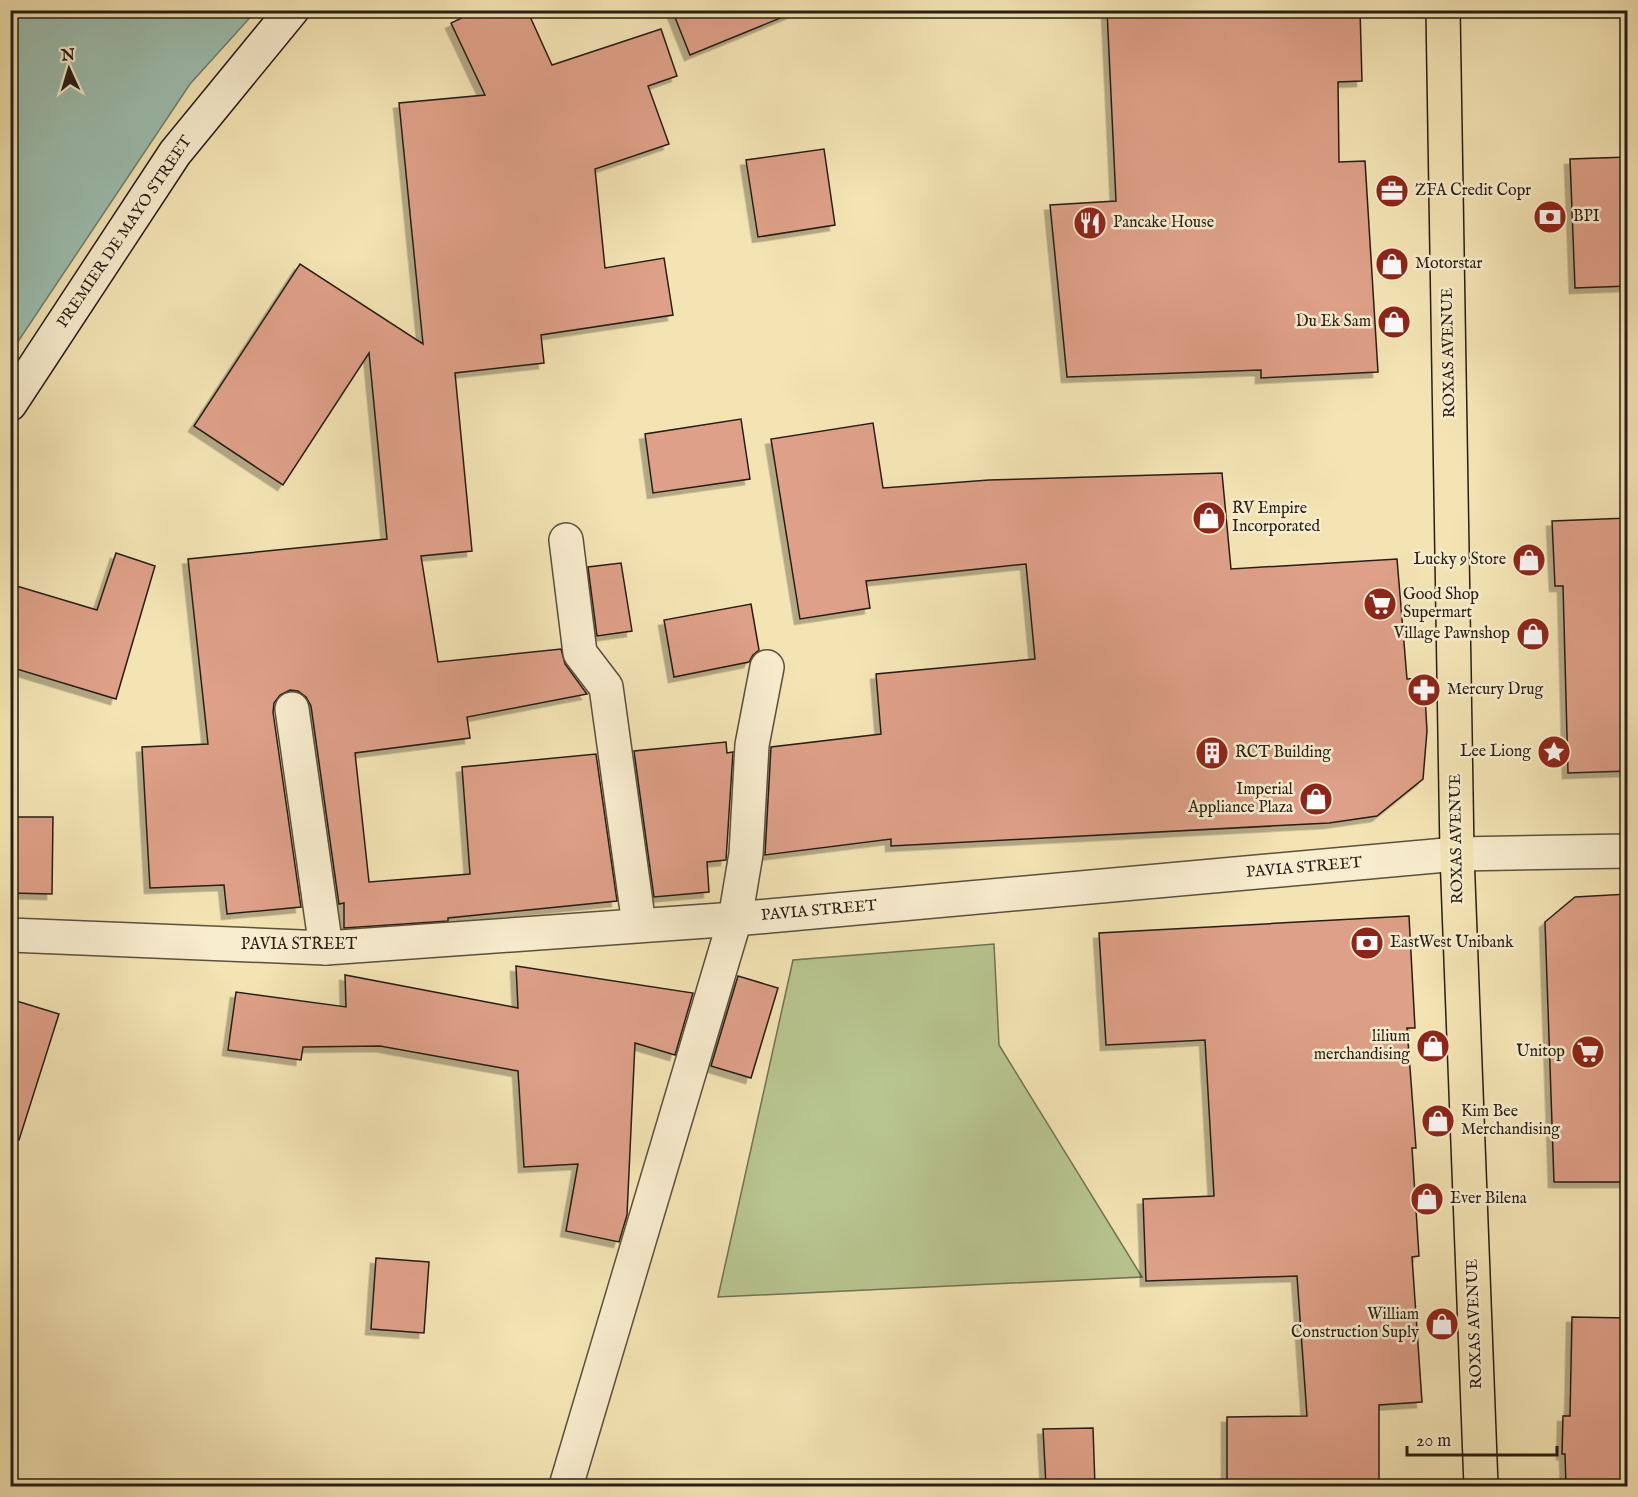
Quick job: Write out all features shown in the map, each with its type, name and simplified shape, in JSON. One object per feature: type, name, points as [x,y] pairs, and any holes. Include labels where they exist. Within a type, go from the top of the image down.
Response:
[{"type":"highway","name":"ROXAS AVENUE","points":[[1443,10],[1457,854],[1481,1486]]},
{"type":"street","name":"PREMIER DE MAYO STREET","points":[[10,404],[175,153],[292,10]]},
{"type":"street","points":[[566,540],[580,653],[606,687],[639,925]]},
{"type":"street","points":[[566,1486],[735,919],[746,854],[752,745],[767,667]]},
{"type":"street","points":[[292,709],[326,948]]},
{"type":"street","name":"PAVIA STREET","points":[[10,935],[326,948],[735,919],[1457,854],[1628,851]]},
{"type":"green space","points":[[994,944],[999,1045],[1142,1277],[718,1297],[793,960]]},
{"type":"shaded area","points":[[11,10],[256,11],[190,84],[11,352]]},
{"type":"building","points":[[478,10],[527,10],[552,65],[661,29],[677,76],[648,86],[669,144],[595,169],[605,268],[664,258],[673,315],[541,335],[544,363],[455,373],[472,551],[421,556],[438,662],[561,649],[565,664],[587,694],[467,717],[470,738],[355,753],[369,882],[470,874],[462,767],[596,754],[617,901],[448,918],[448,921],[344,928],[344,903],[339,904],[311,706],[306,697],[298,691],[290,690],[280,695],[274,703],[273,712],[301,907],[227,914],[224,885],[150,888],[142,747],[208,744],[188,559],[387,539],[369,353],[283,485],[194,426],[300,264],[423,344],[399,103],[485,95],[451,23]]},
{"type":"building","points":[[672,10],[795,10],[795,12],[690,55]]},
{"type":"building","points":[[1107,10],[1360,10],[1362,81],[1338,82],[1339,162],[1365,161],[1378,372],[1261,378],[1261,370],[1067,377],[1050,205],[1116,201]]},
{"type":"building","points":[[824,149],[835,225],[758,237],[746,160]]},
{"type":"building","points":[[1628,157],[1628,286],[1575,288],[1570,159]]},
{"type":"building","points":[[741,419],[750,479],[653,493],[645,434]]},
{"type":"building","points":[[873,423],[883,488],[989,480],[1222,473],[1231,569],[1397,559],[1407,679],[1424,678],[1427,731],[1423,779],[1377,816],[1329,823],[891,846],[891,839],[765,855],[771,747],[881,734],[876,674],[1035,659],[1026,564],[866,581],[870,608],[800,619],[771,439]]},
{"type":"building","points":[[1628,518],[1628,771],[1568,773],[1563,586],[1555,586],[1552,521]]},
{"type":"building","points":[[116,553],[155,566],[116,699],[10,667],[10,584],[97,610]]},
{"type":"building","points":[[621,563],[632,631],[597,636],[588,567]]},
{"type":"building","points":[[751,604],[759,650],[749,662],[674,677],[664,620]]},
{"type":"building","points":[[726,742],[727,753],[733,752],[726,860],[707,862],[709,892],[654,897],[634,751]]},
{"type":"building","points":[[10,817],[53,817],[52,894],[10,893]]},
{"type":"building","name":"Unitop","points":[[1628,894],[1628,1182],[1554,1182],[1545,922],[1575,897]]},
{"type":"building","points":[[1409,916],[1415,1028],[1407,1028],[1416,1148],[1412,1148],[1419,1256],[1412,1257],[1422,1402],[1379,1405],[1379,1486],[1227,1486],[1227,1417],[1307,1416],[1297,1276],[1146,1281],[1143,1199],[1214,1196],[1205,1040],[1106,1045],[1099,933]]},
{"type":"building","points":[[516,966],[693,993],[675,1055],[635,1043],[627,1215],[619,1242],[566,1231],[578,1164],[524,1167],[518,1071],[380,1046],[303,1047],[301,1060],[228,1050],[236,992],[346,1007],[345,975],[518,1008]]},
{"type":"building","points":[[738,976],[778,988],[751,1078],[711,1066]]},
{"type":"building","points":[[10,999],[59,1014],[19,1140],[10,1139]]},
{"type":"building","points":[[376,1258],[429,1262],[424,1333],[371,1329]]},
{"type":"building","points":[[1572,1317],[1628,1318],[1628,1486],[1566,1486],[1565,1454],[1562,1454],[1563,1416],[1570,1416]]},
{"type":"building","points":[[1093,1428],[1095,1486],[1046,1486],[1043,1429]]},
{"type":"place","name":"ZFA Credit Copr","points":[[1392,191]]},
{"type":"place","name":"BPI","points":[[1550,217]]},
{"type":"place","name":"Pancake House","points":[[1090,223]]},
{"type":"place","name":"Motorstar","points":[[1392,264]]},
{"type":"place","name":"Du Ek Sam","points":[[1394,322]]},
{"type":"place","name":"RV Empire Incorporated","points":[[1209,518]]},
{"type":"place","name":"Lucky 9 Store","points":[[1529,560]]},
{"type":"place","name":"Good Shop Supermart","points":[[1380,604]]},
{"type":"place","name":"Village Pawnshop","points":[[1533,634]]},
{"type":"place","name":"Mercury Drug","points":[[1424,690]]},
{"type":"place","name":"Lee Liong","points":[[1554,752]]},
{"type":"place","name":"RCT Building","points":[[1212,753]]},
{"type":"place","name":"Imperial Appliance Plaza","points":[[1316,799]]},
{"type":"place","name":"EastWest Unibank","points":[[1367,943]]},
{"type":"place","name":"lilium merchandising","points":[[1433,1046]]},
{"type":"place","name":"Unitop","points":[[1588,1052]]},
{"type":"place","name":"Kim Bee Merchandising","points":[[1438,1121]]},
{"type":"place","name":"Ever Bilena","points":[[1427,1199]]},
{"type":"place","name":"William Construction Suply","points":[[1442,1324]]}]
